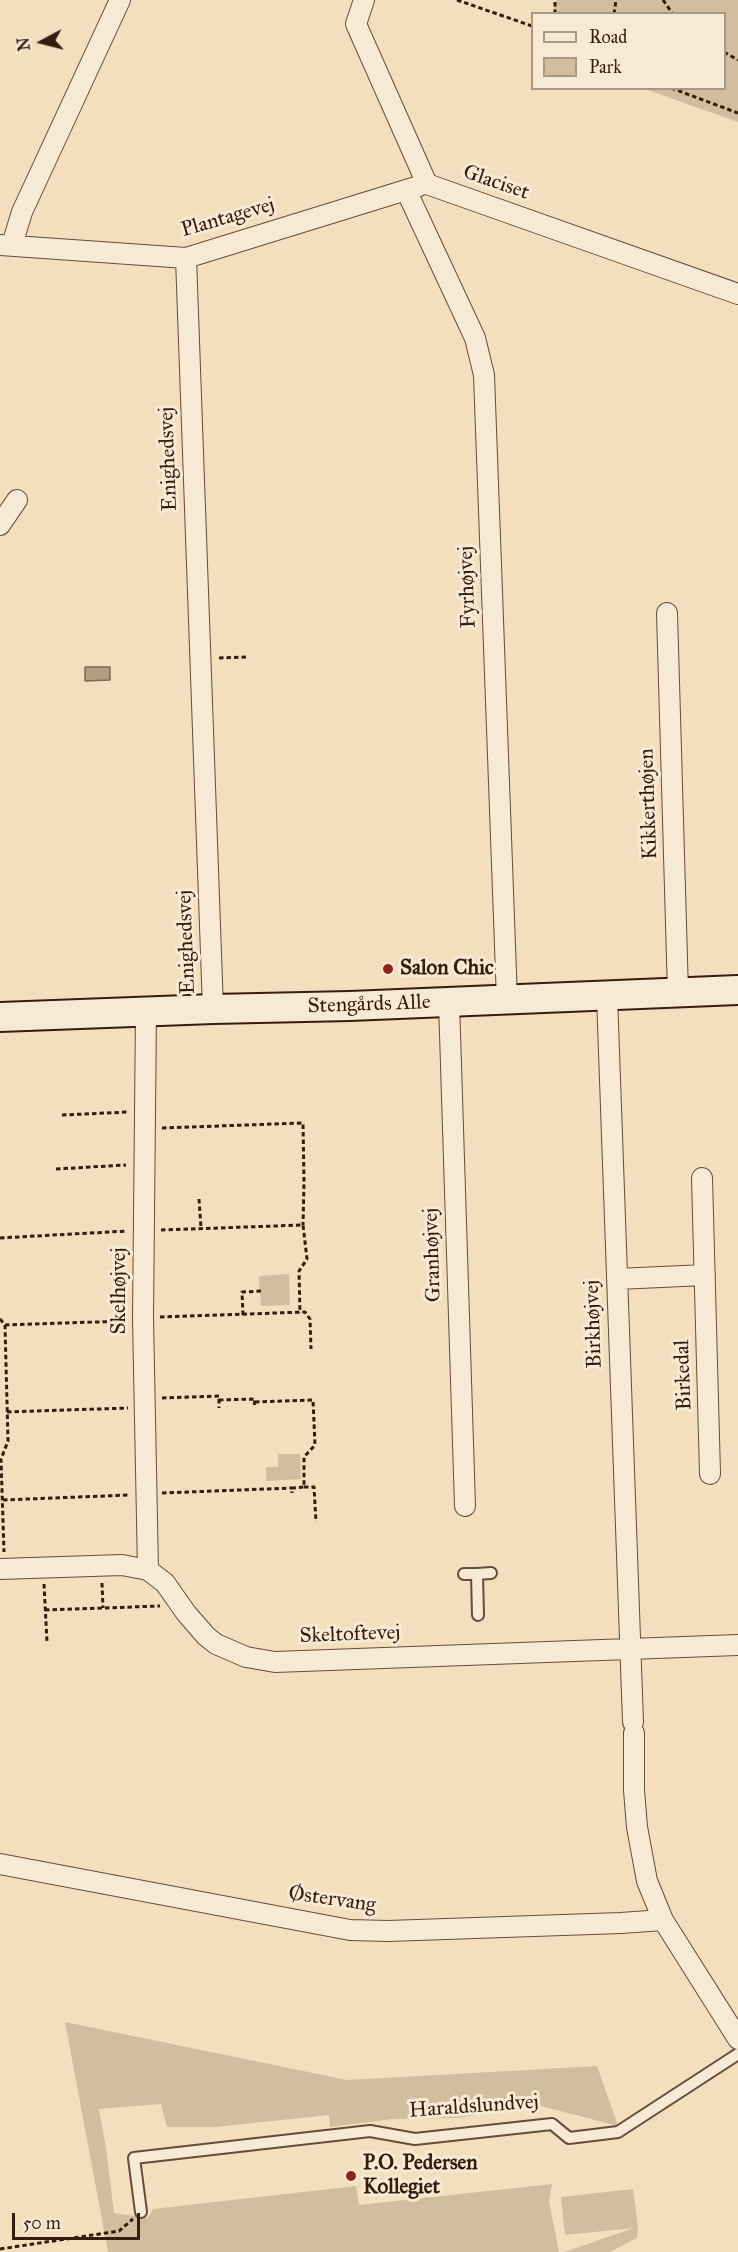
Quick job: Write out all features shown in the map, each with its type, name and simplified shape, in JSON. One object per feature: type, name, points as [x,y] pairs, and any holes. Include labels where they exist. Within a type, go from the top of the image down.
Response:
[{"type":"street","points":[[6,245],[120,0]]},
{"type":"street","points":[[364,0],[356,24],[427,184]]},
{"type":"street","name":"Plantagevej","points":[[6,245],[186,258],[427,184]]},
{"type":"street","name":"Glaciset","points":[[427,184],[738,294]]},
{"type":"street","name":"Fyrhøjvej","points":[[406,190],[475,338],[484,375],[507,1000]]},
{"type":"street","name":"Enighedsvej","points":[[186,258],[213,1008]]},
{"type":"street","points":[[0,525],[17,500]]},
{"type":"street","name":"Kikkerthøjen","points":[[667,613],[678,993]]},
{"type":"street","name":"Stengårds Alle","points":[[0,1017],[213,1008],[350,1006],[738,990]]},
{"type":"street","name":"Birkhøjvej","points":[[607,996],[630,1649]]},
{"type":"street","name":"Granhøjvej","points":[[449,1002],[465,1506]]},
{"type":"street","name":"Skelhøjvej","points":[[146,1011],[144,1319],[148,1570]]},
{"type":"street","name":"Birkedal","points":[[702,1178],[710,1474]]},
{"type":"street","points":[[617,1279],[705,1275]]},
{"type":"street","points":[[2,1569],[122,1565],[148,1570]]},
{"type":"street","name":"Skeltoftevej","points":[[148,1570],[165,1583],[180,1605],[206,1636],[216,1644],[246,1657],[275,1662],[738,1646]]},
{"type":"street","points":[[630,1649],[634,1790],[641,1854],[647,1881],[663,1920],[738,2039]]},
{"type":"street","name":"Østervang","points":[[0,1864],[350,1930],[388,1931],[636,1923],[663,1920]]},
{"type":"lane","points":[[464,1574],[490,1573]]},
{"type":"lane","points":[[477,1574],[478,1615]]},
{"type":"lane","name":"Haraldslundvej","points":[[141,2212],[134,2158],[370,2131],[415,2139],[552,2124],[569,2138],[618,2132],[738,2054]]},
{"type":"path","points":[[457,0],[531,26]]},
{"type":"path","points":[[663,0],[672,12]]},
{"type":"path","points":[[676,90],[738,113]]},
{"type":"path","points":[[201,658],[247,657]]},
{"type":"path","points":[[62,1115],[145,1120],[175,1127],[246,1128],[303,1124],[303,1225],[307,1259],[299,1271],[300,1313]]},
{"type":"path","points":[[211,1126],[211,1131]]},
{"type":"path","points":[[175,1127],[175,1132]]},
{"type":"path","points":[[56,1169],[145,1165]]},
{"type":"path","points":[[200,1199],[201,1228]]},
{"type":"path","points":[[0,1238],[144,1230],[303,1225]]},
{"type":"path","points":[[283,1226],[283,1232]]},
{"type":"path","points":[[248,1227],[248,1233]]},
{"type":"path","points":[[213,1228],[214,1234]]},
{"type":"path","points":[[177,1229],[177,1236]]},
{"type":"path","points":[[243,1314],[242,1292],[262,1291]]},
{"type":"path","points":[[5,1325],[305,1312],[310,1319],[311,1348]]},
{"type":"path","points":[[286,1313],[286,1319]]},
{"type":"path","points":[[251,1314],[251,1320]]},
{"type":"path","points":[[216,1316],[217,1322]]},
{"type":"path","points":[[182,1317],[182,1323]]},
{"type":"path","points":[[0,1319],[5,1325],[8,1441],[2,1459],[2,1569]]},
{"type":"path","points":[[7,1412],[219,1396],[219,1408]]},
{"type":"path","points":[[219,1400],[255,1399],[255,1402],[289,1403],[313,1400],[315,1445],[304,1457],[304,1487]]},
{"type":"path","points":[[255,1402],[255,1407]]},
{"type":"path","points":[[3,1500],[314,1487],[316,1522]]},
{"type":"path","points":[[292,1488],[292,1493]]},
{"type":"path","points":[[257,1489],[258,1495]]},
{"type":"path","points":[[223,1490],[223,1496]]},
{"type":"path","points":[[188,1491],[188,1497]]},
{"type":"path","points":[[102,1566],[103,1608]]},
{"type":"path","points":[[43,1568],[46,1642]]},
{"type":"path","points":[[45,1610],[180,1605]]},
{"type":"path","points":[[0,2249],[119,2231],[141,2212]]},
{"type":"green space","points":[[557,0],[738,0],[738,122],[648,90],[726,90],[726,12],[552,12]]},
{"type":"green space","points":[[289,1274],[290,1305],[261,1306],[259,1276]]},
{"type":"green space","points":[[278,1454],[300,1454],[301,1479],[266,1481],[266,1467],[278,1467]]},
{"type":"green space","points":[[65,2022],[347,2080],[597,2066],[618,2126],[541,2106],[456,2118],[393,2119],[330,2127],[329,2115],[215,2127],[167,2127],[161,2104],[99,2109],[114,2213],[148,2218],[153,2209],[356,2186],[359,2205],[552,2184],[549,2201],[559,2252],[108,2252]]},
{"type":"green space","points":[[633,2189],[638,2227],[637,2238],[610,2252],[564,2252],[634,2228],[565,2235],[561,2197]]},
{"type":"shaded area","points":[[85,667],[110,667],[110,680],[85,681]]},
{"type":"place","name":"Salon Chic","points":[[388,969]]},
{"type":"place","name":"P.O. Pedersen Kollegiet","points":[[351,2176]]}]
